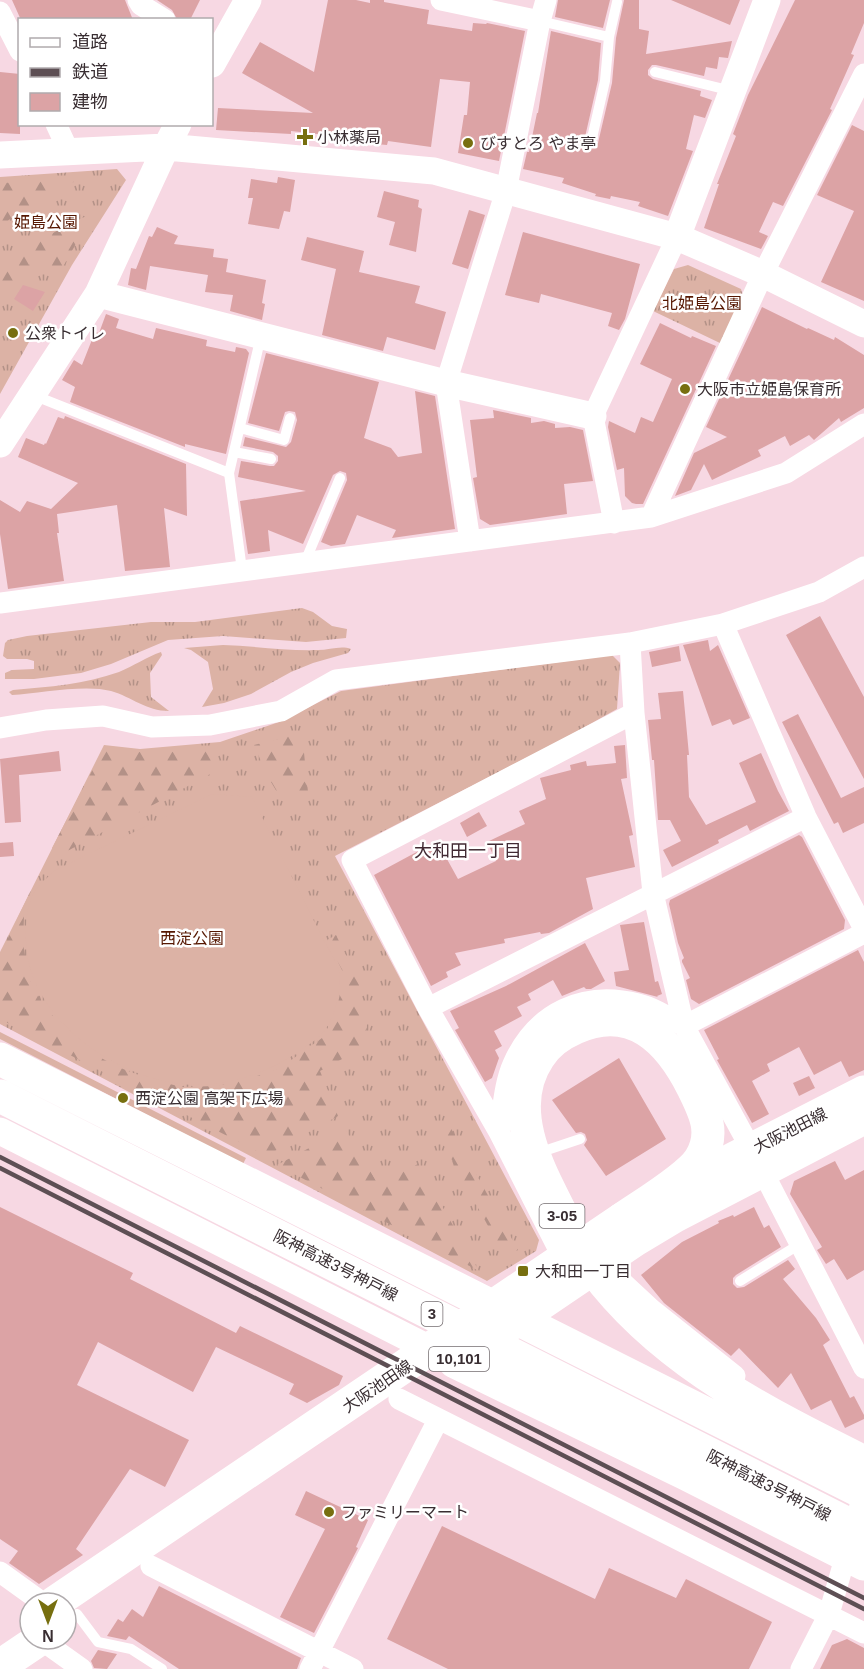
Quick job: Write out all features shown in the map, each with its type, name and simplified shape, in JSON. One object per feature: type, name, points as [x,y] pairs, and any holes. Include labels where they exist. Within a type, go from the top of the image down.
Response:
[{"type":"main road","name":"3-05","points":[[622,1219],[691,1170],[701,1158],[709,1129],[706,1115],[672,1051],[656,1036],[640,1026],[601,1019],[566,1031],[551,1042],[538,1057],[525,1093],[526,1131],[533,1154],[566,1223],[604,1282],[624,1306],[648,1329],[723,1387],[792,1426],[864,1462]]},
{"type":"main road","name":"阪神高速3号神戸線","points":[[0,1059],[864,1493]]},
{"type":"main road","name":"大阪池田線","points":[[78,1605],[443,1356],[604,1261],[864,1092]]},
{"type":"main road","name":"阪神高速3号神戸線","points":[[0,1096],[864,1532]]},
{"type":"main road","name":"大阪池田線","points":[[78,1606],[151,1566],[399,1399],[443,1356],[564,1260],[622,1219],[757,1160],[864,1118]]},
{"type":"main road","points":[[443,1356],[686,1474],[864,1564]]},
{"type":"main road","points":[[0,1639],[18,1627]]},
{"type":"main road","points":[[0,1666],[22,1651]]},
{"type":"street","points":[[138,0],[141,6],[162,18]]},
{"type":"street","points":[[214,53],[248,0]]},
{"type":"street","points":[[441,0],[483,4],[540,21]]},
{"type":"street","points":[[470,542],[446,383],[506,191],[546,0]]},
{"type":"street","points":[[614,523],[593,416],[677,237],[767,0]]},
{"type":"street","points":[[0,12],[18,47]]},
{"type":"street","points":[[651,517],[763,274],[864,74]]},
{"type":"street","points":[[57,126],[69,152]]},
{"type":"street","points":[[1,440],[98,294],[172,136]]},
{"type":"street","points":[[0,155],[69,152],[172,136],[434,171],[677,237],[763,274],[864,324]]},
{"type":"street","points":[[98,294],[446,383],[593,416]]},
{"type":"street","points":[[0,603],[651,517],[786,473],[864,424]]},
{"type":"street","points":[[0,728],[46,720],[103,716],[152,727],[210,725],[281,711],[336,680],[630,643],[723,624],[819,592],[864,567]]},
{"type":"street","points":[[684,1026],[864,931],[806,817],[723,624]]},
{"type":"street","points":[[630,643],[634,713],[653,893],[684,1026],[757,1160],[864,1368]]},
{"type":"street","points":[[564,1260],[499,1132],[428,1008],[352,860],[634,713]]},
{"type":"street","points":[[428,1008],[806,817]]},
{"type":"street","points":[[499,1132],[512,1066],[521,1047],[534,1029],[552,1015],[572,1005],[594,1000],[616,1000],[640,1005],[684,1026]]},
{"type":"street","points":[[0,1131],[443,1356]]},
{"type":"street","points":[[604,1261],[615,1275],[651,1309],[730,1372],[776,1402],[864,1447]]},
{"type":"street","points":[[399,1399],[864,1633]]},
{"type":"street","points":[[315,1660],[438,1420]]},
{"type":"street","points":[[801,1669],[829,1614],[864,1493]]},
{"type":"street","points":[[151,1566],[315,1660],[353,1669]]},
{"type":"street","points":[[0,1572],[26,1591]]},
{"type":"street","points":[[57,1651],[82,1669]]},
{"type":"lane","points":[[592,138],[605,81],[609,37],[617,2]]},
{"type":"lane","points":[[540,21],[609,37]]},
{"type":"lane","points":[[655,72],[732,91]]},
{"type":"lane","points":[[242,570],[229,473],[261,336]]},
{"type":"lane","points":[[32,395],[229,473]]},
{"type":"lane","points":[[240,428],[284,440],[290,418]]},
{"type":"lane","points":[[234,453],[270,459]]},
{"type":"lane","points":[[305,562],[340,478]]},
{"type":"lane","points":[[533,1154],[580,1139]]},
{"type":"lane","points":[[740,1281],[800,1244]]},
{"type":"lane","points":[[78,1624],[98,1642],[130,1649],[162,1669]]},
{"type":"green space","name":"姫島公園","points":[[117,169],[126,180],[72,265],[0,394],[0,177]]},
{"type":"green space","points":[[77,180],[0,225],[0,183]]},
{"type":"green space","points":[[94,212],[56,279],[30,264],[12,296],[0,293],[0,260]]},
{"type":"green space","name":"北姫島公園","points":[[688,265],[741,289],[743,296],[722,344],[653,311],[674,269]]},
{"type":"green space","points":[[302,608],[313,612],[332,626],[347,629],[346,638],[306,642],[223,636],[168,640],[111,664],[81,673],[34,679],[5,679],[5,673],[12,670],[34,669],[34,661],[7,659],[3,656],[5,643],[8,640],[151,622],[195,622]]},
{"type":"green space","points":[[223,645],[295,650],[343,647],[351,649],[348,653],[291,672],[251,694],[202,707],[213,689],[208,662],[184,648]]},
{"type":"green space","points":[[161,652],[162,655],[150,673],[151,697],[169,711],[153,709],[101,689],[89,688],[12,695],[9,692],[106,676]]},
{"type":"green space","name":"西淀公園","points":[[612,655],[620,663],[617,709],[335,856],[539,1240],[536,1251],[487,1281],[0,1024],[0,952],[104,745],[140,749],[220,742],[279,722],[341,691]]},
{"type":"green space","points":[[302,733],[308,792],[280,797],[254,745]]},
{"type":"green space","points":[[107,749],[150,753],[204,750],[211,753],[217,767],[214,772],[60,855],[54,853],[52,848],[95,765]]},
{"type":"green space","points":[[212,794],[252,797],[335,961],[340,983],[335,1007],[326,1029],[318,1038],[295,1054],[270,1068],[242,1078],[212,1084],[183,1084],[155,1079],[127,1069],[100,1054],[76,1036],[55,1014],[39,990],[29,963],[27,917],[30,901],[35,891],[54,871]]},
{"type":"green space","points":[[30,892],[24,916],[23,944],[29,978],[41,1001],[65,1031],[90,1052],[118,1067],[149,1079],[182,1087],[216,1086],[245,1080],[280,1068],[322,1038],[336,1013],[344,974],[327,940],[336,935],[358,980],[367,1023],[366,1046],[320,1071],[338,1116],[266,1156],[0,1019],[0,955]]},
{"type":"green space","name":"西淀公園 高架下広場","points":[[0,1032],[246,1158],[243,1164],[0,1039]]},
{"type":"green space","points":[[448,1123],[518,1250],[505,1257],[435,1129]]},
{"type":"green space","points":[[345,1129],[378,1184],[418,1164],[479,1271],[277,1165]]},
{"type":"building","points":[[12,0],[125,0],[132,18],[20,18]]},
{"type":"building","points":[[157,0],[200,0],[191,18],[176,18],[172,10]]},
{"type":"building","points":[[328,0],[356,0],[370,3],[370,0],[384,0],[384,2],[429,10],[427,24],[472,31],[473,23],[487,23],[525,31],[499,161],[458,153],[464,115],[467,115],[470,82],[440,79],[431,147],[388,141],[387,145],[353,142],[353,138],[291,131],[291,134],[216,130],[218,108],[313,113],[242,73],[260,42],[314,72]]},
{"type":"building","points":[[558,0],[610,0],[603,28],[555,17]]},
{"type":"building","points":[[624,0],[639,0],[639,29],[649,31],[646,54],[732,41],[728,58],[719,57],[717,69],[706,67],[704,76],[656,65],[652,65],[648,70],[648,75],[653,79],[701,91],[700,96],[712,100],[705,118],[694,115],[686,149],[693,151],[668,216],[638,206],[640,202],[611,196],[610,199],[595,196],[596,194],[562,183],[564,178],[523,169],[538,113],[551,31],[601,43],[598,80],[585,137],[585,141],[590,145],[598,143],[612,83],[616,38]]},
{"type":"building","points":[[671,0],[740,0],[730,25]]},
{"type":"building","points":[[795,0],[864,0],[864,23],[851,54],[854,55],[830,109],[832,110],[783,206],[773,202],[759,232],[768,236],[761,249],[704,228],[719,184],[717,184],[736,136],[733,134],[748,95]]},
{"type":"building","points":[[0,72],[18,74],[20,134],[0,133]]},
{"type":"building","points":[[852,125],[864,131],[864,301],[821,282],[854,211],[817,195]]},
{"type":"building","points":[[278,177],[295,180],[290,212],[284,211],[279,229],[248,224],[253,198],[248,198],[251,179],[277,183]]},
{"type":"building","points":[[384,191],[419,200],[418,207],[422,209],[416,252],[389,245],[395,222],[377,217]]},
{"type":"building","points":[[469,210],[485,215],[468,269],[452,264]]},
{"type":"building","points":[[157,227],[178,236],[174,244],[214,249],[213,257],[228,259],[226,272],[266,280],[262,320],[230,311],[233,295],[205,292],[208,275],[150,266],[146,290],[128,285],[131,268],[136,269],[149,236],[152,237]]},
{"type":"building","points":[[523,232],[640,264],[625,319],[619,330],[608,326],[612,313],[541,294],[539,303],[505,295]]},
{"type":"building","points":[[307,237],[364,251],[359,272],[420,286],[415,303],[446,312],[435,350],[387,337],[383,351],[322,335],[336,269],[301,260]]},
{"type":"building","points":[[23,285],[45,292],[33,311],[14,299]]},
{"type":"building","points":[[762,307],[807,329],[834,340],[835,337],[864,355],[864,408],[841,422],[839,418],[814,440],[809,435],[790,446],[785,436],[758,450],[761,456],[712,480],[704,464],[691,490],[675,496],[694,453],[727,437],[706,427]]},
{"type":"building","points":[[106,314],[119,319],[116,328],[153,339],[156,328],[207,340],[206,346],[235,352],[236,347],[246,349],[249,353],[226,454],[185,444],[185,447],[70,402],[75,387],[62,380],[74,360],[82,365],[95,332],[99,333]]},
{"type":"building","points":[[660,323],[691,338],[692,336],[716,346],[643,504],[636,504],[625,496],[624,468],[617,470],[608,427],[609,421],[635,433],[641,417],[653,422],[672,379],[640,364]]},
{"type":"building","points":[[266,353],[379,382],[364,438],[391,448],[398,457],[422,453],[415,391],[435,396],[455,529],[392,538],[396,530],[357,515],[345,544],[331,546],[321,542],[347,480],[346,473],[340,471],[333,475],[303,544],[268,530],[270,551],[248,554],[240,501],[306,491],[238,477],[241,461],[274,466],[278,461],[278,456],[273,452],[243,446],[245,437],[286,447],[291,442],[297,420],[295,412],[285,412],[279,431],[248,423]]},
{"type":"building","points":[[493,410],[531,418],[531,423],[544,421],[555,424],[555,428],[570,427],[583,430],[593,481],[564,484],[567,514],[490,525],[480,519],[473,478],[477,477],[470,420],[494,418]]},
{"type":"building","points":[[65,416],[186,464],[187,516],[164,508],[170,567],[125,571],[117,505],[57,514],[59,533],[57,533],[64,581],[8,589],[0,534],[0,500],[20,512],[27,501],[51,509],[78,483],[18,457],[26,438],[46,444],[58,417],[64,419]]},
{"type":"building","points":[[820,616],[864,697],[864,779],[786,635]]},
{"type":"building","points":[[708,640],[710,651],[718,645],[750,718],[733,725],[730,719],[712,726],[683,645]]},
{"type":"building","points":[[679,646],[681,661],[652,667],[649,652]]},
{"type":"building","points":[[683,691],[689,755],[687,755],[689,797],[706,825],[756,802],[739,763],[761,753],[789,811],[750,831],[747,825],[718,840],[719,843],[672,867],[663,850],[681,841],[670,820],[658,820],[654,760],[652,760],[648,720],[661,719],[658,693]]},
{"type":"building","points":[[798,714],[841,798],[864,787],[864,823],[843,833],[838,822],[834,824],[782,722]]},
{"type":"building","points":[[625,745],[627,778],[621,779],[633,835],[629,836],[635,867],[586,878],[593,909],[549,933],[541,934],[540,932],[504,939],[505,943],[455,953],[461,965],[446,972],[448,977],[431,986],[374,875],[437,841],[458,879],[496,861],[487,842],[525,824],[519,811],[546,799],[540,778],[571,770],[570,765],[586,761],[587,766],[616,763],[614,746]]},
{"type":"building","points":[[59,751],[61,771],[19,775],[21,822],[5,823],[0,759]]},
{"type":"building","points":[[479,812],[487,826],[467,837],[460,823]]},
{"type":"building","points":[[799,835],[845,920],[844,929],[699,1004],[691,999],[686,980],[690,978],[682,962],[684,958],[678,943],[670,900]]},
{"type":"building","points":[[13,842],[14,856],[0,857],[0,843]]},
{"type":"building","points":[[644,922],[655,982],[658,981],[662,994],[658,997],[616,986],[614,972],[629,970],[620,925]]},
{"type":"building","points":[[585,943],[605,981],[591,989],[584,987],[562,996],[553,980],[528,994],[531,1000],[517,1007],[522,1016],[494,1031],[502,1046],[495,1050],[499,1058],[492,1078],[485,1082],[455,1030],[459,1028],[450,1011],[506,986]]},
{"type":"building","points":[[858,950],[864,962],[864,1070],[849,1077],[841,1061],[814,1075],[799,1047],[767,1064],[770,1071],[752,1081],[769,1114],[752,1123],[717,1060],[719,1059],[704,1030]]},
{"type":"building","points":[[619,1058],[666,1139],[606,1176],[584,1145],[587,1140],[585,1134],[576,1133],[552,1100]]},
{"type":"building","points":[[809,1076],[815,1088],[799,1096],[793,1083]]},
{"type":"building","points":[[835,1161],[845,1180],[864,1170],[864,1270],[847,1280],[834,1259],[826,1264],[817,1250],[822,1247],[790,1194],[794,1181]]},
{"type":"building","points":[[0,1207],[133,1273],[130,1279],[236,1333],[240,1326],[343,1376],[339,1385],[307,1403],[289,1394],[294,1384],[216,1347],[193,1392],[98,1342],[77,1385],[189,1440],[165,1487],[130,1469],[76,1549],[83,1555],[39,1584],[9,1563],[18,1551],[0,1539]]},
{"type":"building","points":[[754,1207],[764,1228],[769,1225],[781,1247],[736,1275],[733,1278],[733,1284],[737,1288],[744,1287],[788,1260],[795,1269],[783,1279],[816,1318],[830,1340],[823,1345],[850,1398],[854,1396],[864,1415],[864,1419],[845,1428],[831,1400],[811,1410],[791,1373],[778,1388],[739,1348],[731,1356],[664,1303],[641,1275],[682,1242],[719,1223],[718,1221],[733,1215],[734,1217]]},
{"type":"building","points":[[306,1491],[368,1520],[356,1547],[358,1548],[314,1633],[280,1617],[325,1529],[295,1515]]},
{"type":"building","points":[[442,1526],[595,1599],[609,1568],[676,1598],[686,1579],[772,1622],[749,1669],[448,1669],[387,1639]]},
{"type":"building","points":[[159,1586],[301,1658],[297,1669],[179,1669],[129,1636],[126,1640],[107,1636],[118,1619],[123,1622],[132,1609],[143,1617]]},
{"type":"building","points":[[847,1639],[864,1648],[864,1669],[820,1669],[832,1645]]},
{"type":"building","points":[[98,1650],[117,1654],[107,1669],[94,1668],[91,1661]]},
{"type":"railway","points":[[0,1157],[864,1598]]},
{"type":"railway","points":[[0,1168],[864,1609]]},
{"type":"place","name":"小林薬局","points":[[305,137]]},
{"type":"place","name":"びすとろ やま亭","points":[[468,143]]},
{"type":"place","name":"公衆トイレ","points":[[13,333]]},
{"type":"place","name":"大阪市立姫島保育所","points":[[685,389]]},
{"type":"place","name":"西淀公園 高架下広場","points":[[123,1098]]},
{"type":"place","name":"大和田一丁目","points":[[523,1271]]},
{"type":"place","name":"ファミリーマート","points":[[329,1512]]},
{"type":"district","name":"大和田一丁目","points":[[468,851]]}]
